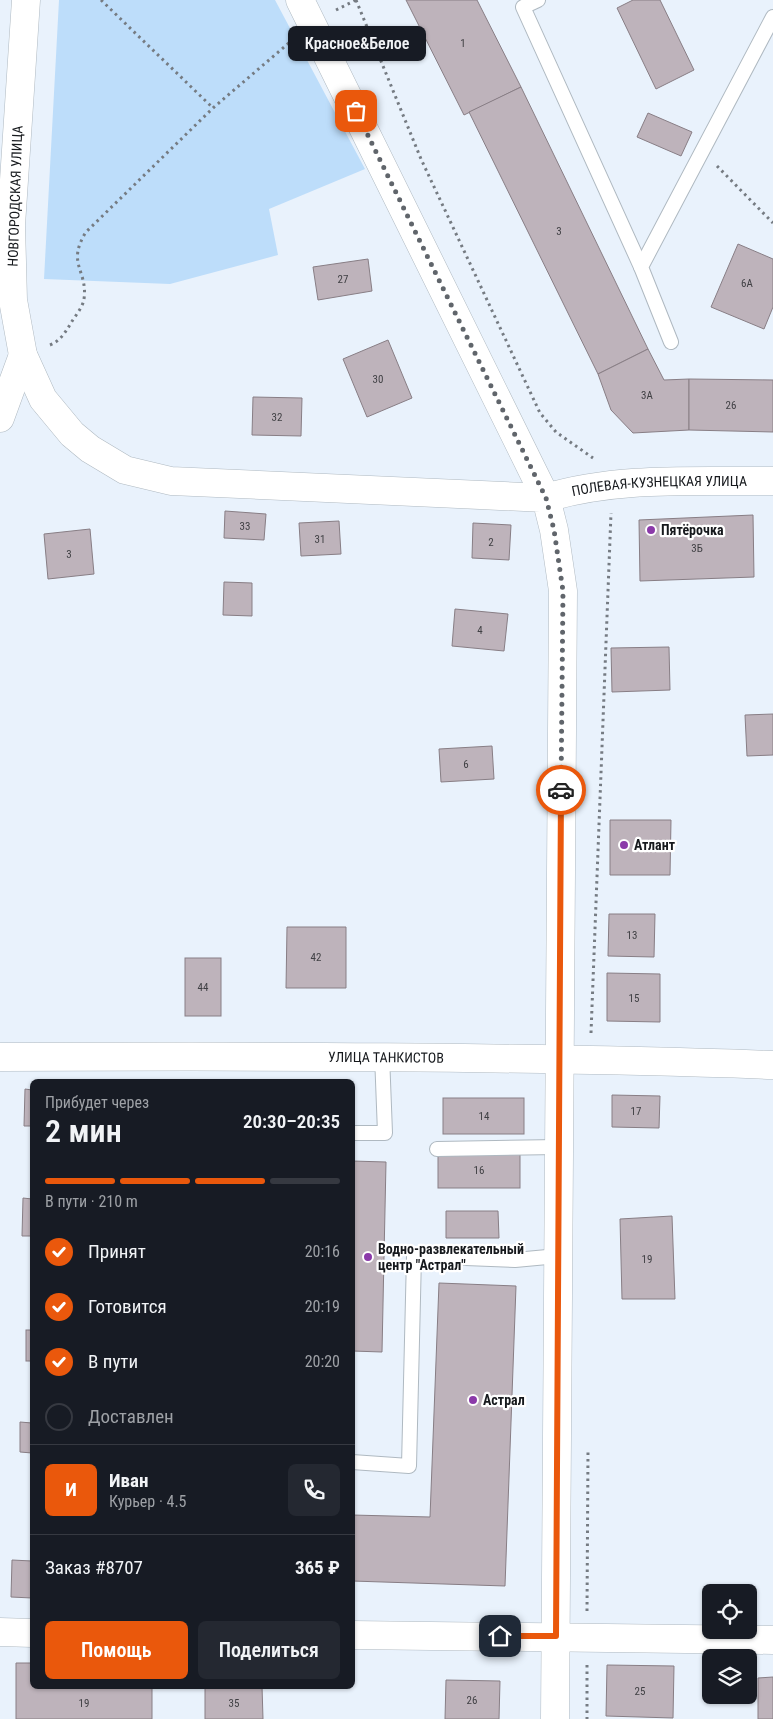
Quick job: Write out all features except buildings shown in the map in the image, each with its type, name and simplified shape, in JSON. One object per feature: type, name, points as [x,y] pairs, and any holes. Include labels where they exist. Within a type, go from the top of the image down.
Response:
[{"type":"main road","name":"НОВГОРОДСКАЯ УЛИЦА","points":[[26,0],[11,225],[13,300],[23,355],[43,399],[72,434],[90,449],[125,470],[171,481],[546,498]]},
{"type":"main road","points":[[306,12],[546,498],[554,530],[563,591],[555,1719]]},
{"type":"main road","points":[[0,77],[18,113]]},
{"type":"main road","points":[[0,418],[23,355]]},
{"type":"main road","name":"ПОЛЕВАЯ-КУЗНЕЦКАЯ УЛИЦА","points":[[546,498],[574,489],[612,484],[773,480]]},
{"type":"main road","name":"УЛИЦА ТАНКИСТОВ","points":[[0,1057],[382,1055],[590,1058],[773,1065]]},
{"type":"main road","points":[[0,1632],[30,1632]]},
{"type":"main road","points":[[355,1635],[587,1636],[773,1640]]},
{"type":"lane","points":[[538,0],[522,3],[641,267],[671,342]]},
{"type":"lane","points":[[641,267],[773,17]]},
{"type":"lane","points":[[355,1134],[385,1133],[382,1055]]},
{"type":"lane","points":[[437,1149],[559,1147]]},
{"type":"lane","points":[[355,1462],[410,1466],[414,1256],[515,1260],[558,1256]]},
{"type":"path","points":[[101,0],[213,108]]},
{"type":"path","points":[[23,355],[57,342],[65,333],[84,301],[84,287],[77,258],[77,246],[86,232],[213,108],[306,12],[356,0],[421,159],[540,412],[556,432],[598,462],[612,484],[590,1058]]},
{"type":"path","points":[[702,151],[773,223]]},
{"type":"path","points":[[587,1719],[588,1447]]},
{"type":"shaded area","points":[[59,0],[275,0],[365,169],[269,209],[278,255],[170,284],[44,279]]},
{"type":"way so far","points":[[356,111],[546,498],[554,530],[563,591],[561,790]]},
{"type":"place","name":"Красное&Белое","points":[[356,111]]},
{"type":"place","name":"Пятёрочка","points":[[651,530]]},
{"type":"place","name":"Атлант","points":[[624,845]]},
{"type":"place","name":"Водно-развлекательный центр \"Астрал\"","points":[[368,1257]]},
{"type":"place","name":"Астрал","points":[[473,1400]]},
{"type":"route","points":[[500,1636],[556,1636],[561,790]]}]
